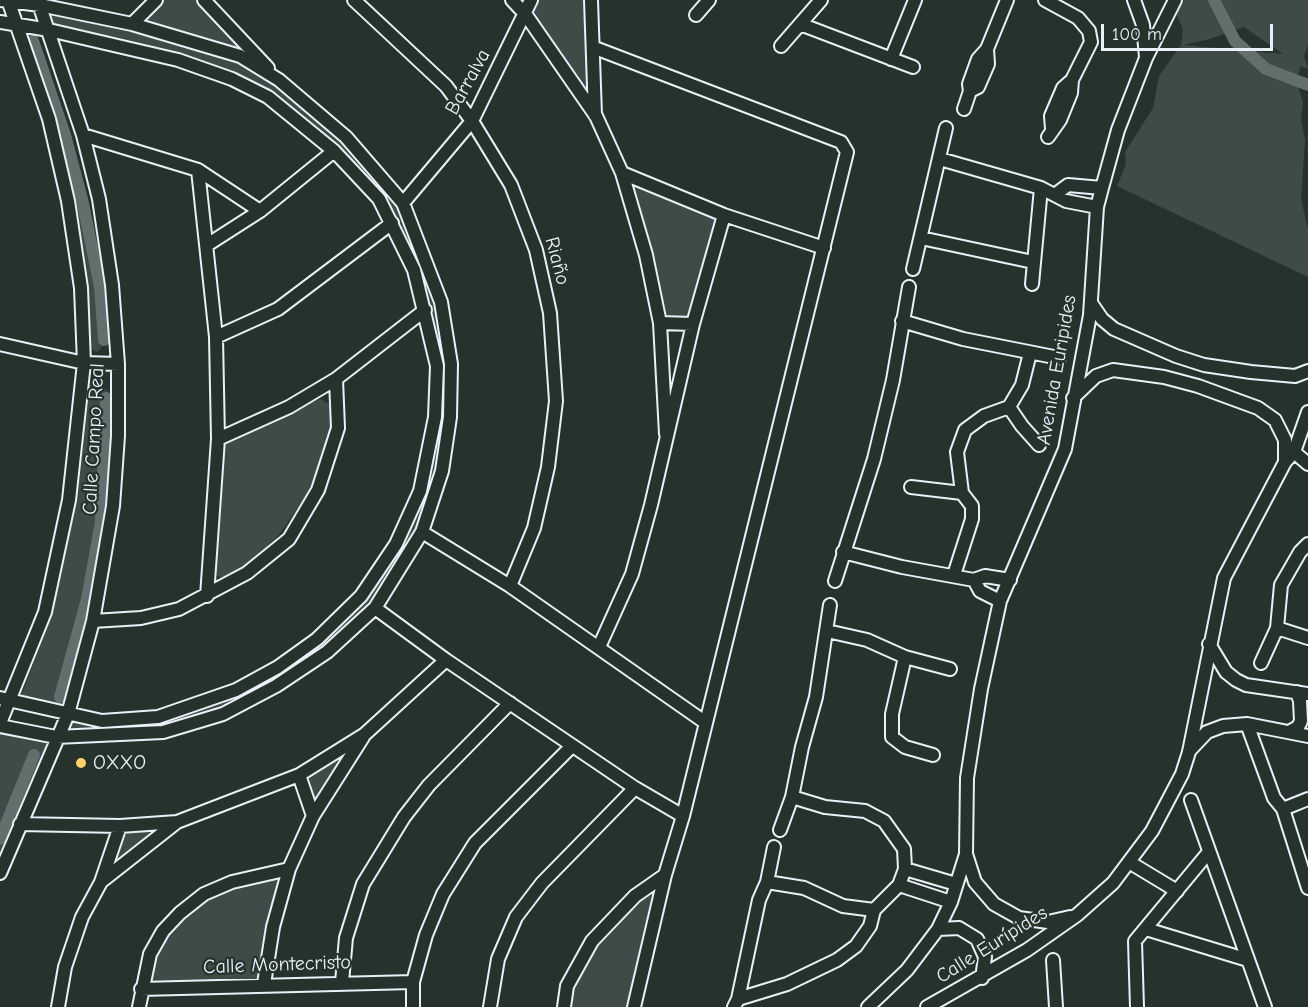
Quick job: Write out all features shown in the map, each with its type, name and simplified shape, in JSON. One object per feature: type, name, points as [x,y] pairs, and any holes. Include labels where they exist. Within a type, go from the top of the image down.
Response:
[{"type":"street","points":[[0,0],[39,3],[132,24],[240,56],[279,80]]},
{"type":"street","name":"Calle Campo Real","points":[[0,725],[5,699],[45,612],[69,500],[84,363],[81,288],[69,201],[49,119],[8,0]]},
{"type":"street","points":[[132,24],[156,0]]},
{"type":"street","points":[[0,725],[57,737],[163,732],[223,714],[276,686],[327,652],[375,608],[422,532],[442,471],[450,417],[451,364],[441,302],[403,203],[346,137],[279,80],[204,0]]},
{"type":"street","name":"Riaño","points":[[354,0],[446,86],[472,121],[511,185],[536,250],[550,313],[556,401],[548,467],[534,528],[510,586]]},
{"type":"street","points":[[512,0],[526,15],[596,116],[622,173],[646,255],[660,323],[666,434]]},
{"type":"street","name":"Barralva","points":[[403,203],[472,121],[526,15],[531,0]]},
{"type":"street","points":[[591,0],[595,48],[596,116]]},
{"type":"street","points":[[696,15],[709,0]]},
{"type":"street","points":[[781,46],[821,0]]},
{"type":"street","points":[[891,59],[915,0]]},
{"type":"street","points":[[964,109],[970,92],[969,84],[978,59],[987,50],[1007,0]]},
{"type":"street","points":[[1045,0],[1078,18],[1089,31],[1091,42],[1072,80],[1071,93],[1060,120],[1050,133]]},
{"type":"street","points":[[1134,0],[1143,25],[1146,58]]},
{"type":"street","name":"Avenida Euripides","points":[[966,854],[966,778],[981,689],[1000,601],[1065,449],[1091,303],[1097,207],[1118,130],[1146,58],[1175,0]]},
{"type":"street","name":"Calle Campo Real","points":[[0,873],[68,714],[93,621],[113,506],[118,436],[118,364],[112,285],[99,200],[83,135],[50,30],[39,3]]},
{"type":"street","points":[[0,22],[50,30],[178,60],[232,79],[268,97],[334,151],[379,200],[414,270],[436,366],[435,417],[420,491],[396,544],[362,596],[307,646],[278,667],[226,694],[158,717],[102,721],[5,699]]},
{"type":"street","points":[[800,24],[913,67]]},
{"type":"street","points":[[595,48],[846,146],[847,152],[683,816],[665,875],[634,1007]]},
{"type":"street","points":[[268,97],[279,80]]},
{"type":"street","points":[[913,270],[946,128]]},
{"type":"street","points":[[83,135],[198,170],[260,211]]},
{"type":"street","points":[[207,245],[260,211],[334,151]]},
{"type":"street","points":[[940,159],[1041,188],[1066,201],[1097,207]]},
{"type":"street","points":[[198,170],[216,337],[218,439],[207,596]]},
{"type":"street","points":[[622,173],[724,215],[824,248]]},
{"type":"street","points":[[1056,194],[1068,185],[1102,188]]},
{"type":"street","points":[[1032,284],[1041,188]]},
{"type":"street","points":[[600,647],[632,574],[651,504],[693,324],[724,215]]},
{"type":"street","points":[[216,337],[278,309],[392,223]]},
{"type":"street","points":[[921,238],[1033,262]]},
{"type":"street","points":[[835,581],[874,459],[893,380],[909,287]]},
{"type":"street","points":[[1091,303],[1102,319],[1114,329],[1176,356],[1204,365],[1295,376],[1308,371]]},
{"type":"street","points":[[218,439],[289,407],[336,379],[424,310]]},
{"type":"street","points":[[902,321],[963,339],[1059,358]]},
{"type":"street","points":[[660,323],[693,324]]},
{"type":"street","points":[[0,344],[84,363],[118,364]]},
{"type":"street","points":[[954,575],[972,519],[972,506],[962,493],[957,452],[965,430],[984,416],[1009,407],[1022,385],[1030,353]]},
{"type":"street","points":[[1073,398],[1096,376],[1113,370],[1164,377],[1198,386],[1258,408],[1275,420],[1285,441],[1285,462]]},
{"type":"street","points":[[93,621],[141,618],[179,609],[207,596],[246,573],[289,539],[318,490],[338,428],[336,379]]},
{"type":"street","points":[[1009,407],[1039,445]]},
{"type":"street","name":"Calle Eurípides","points":[[927,1007],[982,978],[1077,915],[1113,883],[1152,831],[1182,774],[1189,752],[1224,578],[1285,462],[1304,441],[1308,412]]},
{"type":"street","points":[[1294,452],[1308,464]]},
{"type":"street","points":[[911,488],[962,493]]},
{"type":"street","points":[[422,532],[510,586],[706,723]]},
{"type":"street","points":[[1262,663],[1277,628],[1281,585],[1300,552],[1308,544]]},
{"type":"street","points":[[843,552],[902,567],[974,580],[985,576],[1010,580]]},
{"type":"street","points":[[974,580],[980,591],[1000,601]]},
{"type":"street","points":[[780,830],[792,797],[802,747],[816,697],[830,605]]},
{"type":"street","points":[[375,608],[446,660],[635,788],[683,816]]},
{"type":"street","points":[[1277,628],[1308,638]]},
{"type":"street","points":[[827,632],[867,640],[905,657],[950,669]]},
{"type":"street","points":[[1209,644],[1226,672],[1236,680],[1246,685],[1302,693],[1301,721],[1298,727],[1289,732]]},
{"type":"street","points":[[905,657],[892,714],[892,737],[905,747],[933,755]]},
{"type":"street","points":[[20,824],[120,826],[177,822],[298,776],[365,734],[446,660]]},
{"type":"street","points":[[342,982],[346,938],[363,884],[404,817],[429,785],[510,703]]},
{"type":"street","points":[[1189,752],[1207,732],[1223,726],[1247,724],[1308,736]]},
{"type":"street","points":[[1247,724],[1274,798],[1283,809],[1307,880]]},
{"type":"street","points":[[264,984],[273,927],[289,869],[314,816],[365,734]]},
{"type":"street","points":[[413,1007],[413,981],[426,936],[443,894],[476,843],[573,746]]},
{"type":"street","points":[[298,776],[314,816]]},
{"type":"street","points":[[490,1007],[498,959],[516,917],[542,883],[635,788]]},
{"type":"street","points":[[736,1003],[787,984],[837,960],[856,946],[870,926],[874,910],[899,885],[904,868],[904,849],[884,821],[865,811],[825,807],[792,797]]},
{"type":"street","points":[[1283,809],[1308,799]]},
{"type":"street","points":[[1191,800],[1208,853],[1265,1007]]},
{"type":"street","points":[[101,882],[177,822]]},
{"type":"street","points":[[58,1007],[65,967],[82,917],[101,882],[120,826]]},
{"type":"street","points":[[736,1003],[759,900],[766,882],[774,847]]},
{"type":"street","points":[[1140,1006],[1135,941],[1208,853]]},
{"type":"street","points":[[966,854],[975,882],[994,904],[1019,918],[1048,922],[1077,915]]},
{"type":"street","name":"Calle Eurípides","points":[[868,1007],[907,970],[938,929],[951,902],[966,854]]},
{"type":"street","points":[[1129,862],[1177,891]]},
{"type":"street","points":[[904,868],[956,884]]},
{"type":"street","points":[[139,1007],[150,954],[163,930],[180,913],[204,894],[232,882],[289,869]]},
{"type":"street","points":[[564,1007],[567,986],[592,941],[635,896],[665,875]]},
{"type":"street","points":[[766,882],[804,888],[843,906],[874,910]]},
{"type":"street","points":[[899,885],[951,902]]},
{"type":"street","points":[[938,929],[959,928],[977,939],[985,957],[982,978]]},
{"type":"street","points":[[1146,929],[1248,960]]},
{"type":"street","points":[[1053,960],[1054,1006]]},
{"type":"street","name":"Calle Montecristo","points":[[141,989],[413,981]]},
{"type":"shaded area","points":[[156,0],[204,0],[279,80],[346,137],[403,203],[441,302],[450,417],[422,532],[375,608],[327,652],[223,714],[163,732],[56,738],[0,873],[0,726],[56,737],[68,714],[158,717],[278,667],[361,596],[420,491],[437,366],[425,310],[392,223],[334,151],[232,79],[49,30],[40,5],[132,24]]},
{"type":"shaded area","points":[[531,0],[591,0],[596,116],[526,15]]},
{"type":"shaded area","points":[[1184,0],[1308,0],[1308,45],[1304,56],[1308,69],[1301,66],[1296,80],[1303,103],[1301,120],[1305,140],[1301,199],[1308,230],[1308,277],[1117,186],[1126,164],[1125,152],[1153,108],[1159,76],[1181,45],[1183,29],[1176,14]],"holes":[[[1244,27],[1283,54],[1184,45]]]},
{"type":"shaded area","points":[[31,38],[36,42],[63,118],[94,228],[103,286],[107,342],[97,352],[89,348],[82,258],[69,179],[54,117],[28,40]]},
{"type":"shaded area","points":[[622,173],[724,215],[693,324],[660,323]]},
{"type":"shaded area","points":[[100,384],[108,391],[109,401],[102,522],[66,696],[59,706],[23,702],[21,696],[46,630],[75,488],[85,394],[90,385]]},
{"type":"shaded area","points":[[321,399],[329,404],[333,415],[330,432],[314,479],[304,499],[279,535],[254,559],[231,577],[222,578],[213,573],[223,442],[303,403]]},
{"type":"shaded area","points":[[365,734],[313,816],[299,775]]},
{"type":"shaded area","points":[[177,822],[101,882],[120,826]]},
{"type":"shaded area","points":[[289,869],[264,984],[141,989],[150,954],[204,894]]},
{"type":"shaded area","points":[[665,875],[634,1007],[564,1007],[592,941]]},
{"type":"waterway","points":[[1214,0],[1235,41],[1266,69],[1308,85]]},
{"type":"waterway","points":[[33,41],[65,135],[82,199],[100,287],[104,340]]},
{"type":"waterway","points":[[60,697],[87,599],[101,522],[106,398]]},
{"type":"waterway","points":[[0,839],[34,755]]},
{"type":"place","name":"OXXO","points":[[81,763]]}]
